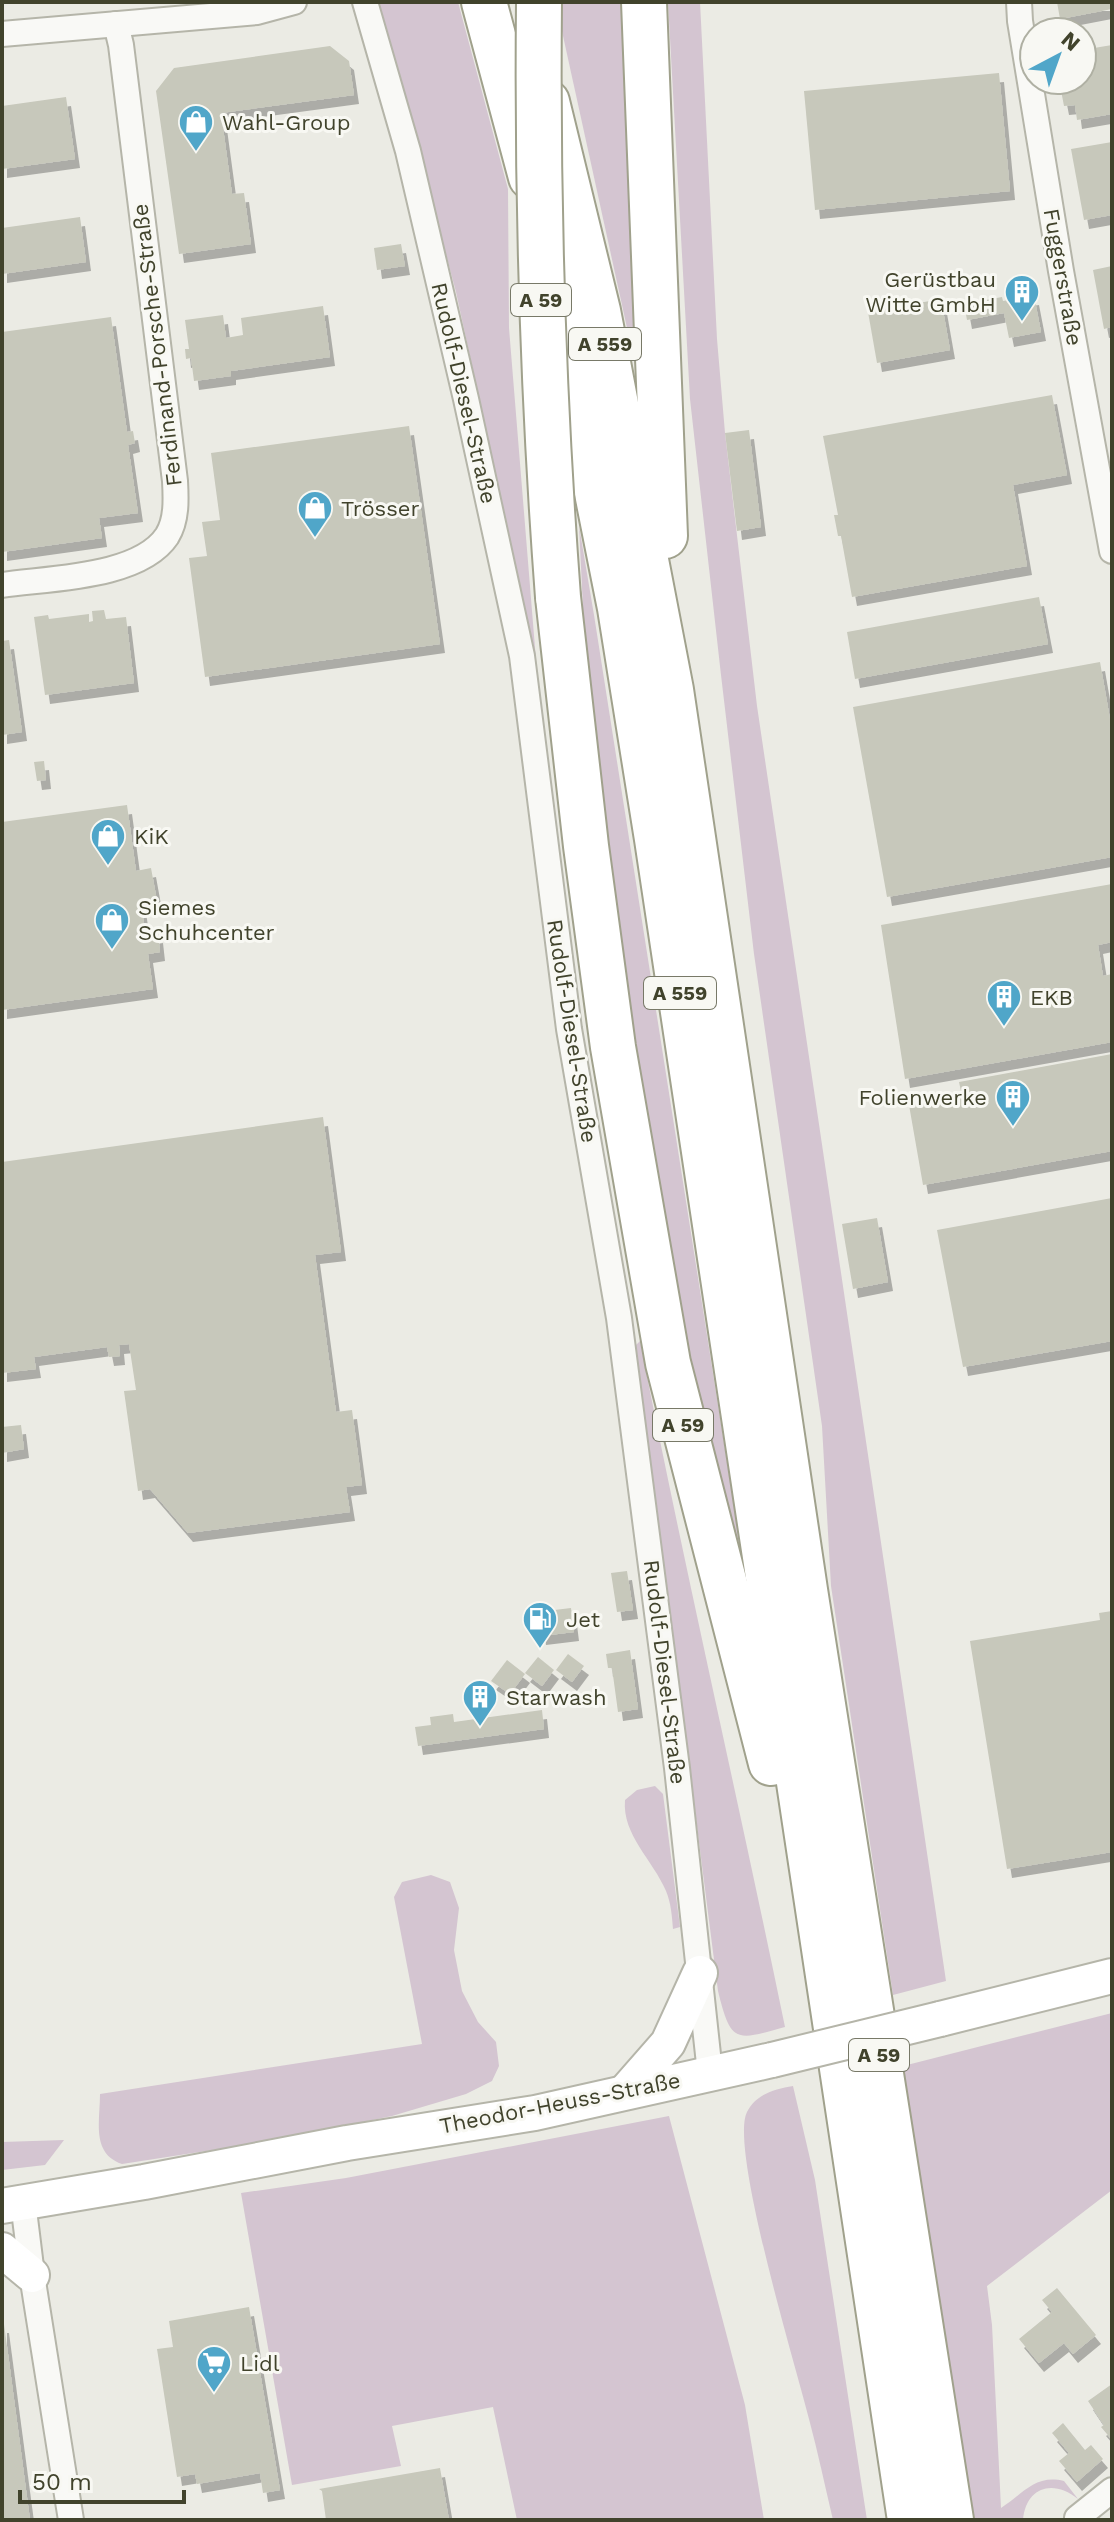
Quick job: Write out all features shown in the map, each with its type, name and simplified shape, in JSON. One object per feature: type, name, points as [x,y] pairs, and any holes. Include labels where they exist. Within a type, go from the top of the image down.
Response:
[{"type":"highway","name":"A 559","points":[[484,2],[523,141],[551,262],[620,608],[660,854],[830,1994]]},
{"type":"highway","name":"A 559","points":[[523,2],[598,311],[671,690]]},
{"type":"highway","name":"A 59","points":[[539,2],[538,205],[542,341],[558,597],[586,846],[613,1047],[668,1363],[830,1994],[910,2520]]},
{"type":"highway","name":"A 59","points":[[644,2],[671,690],[805,1590],[951,2520]]},
{"type":"main road","points":[[626,2091],[668,2043],[700,1973]]},
{"type":"main road","name":"Theodor-Heuss-Straße","points":[[13,2204],[347,2143],[535,2113],[772,2060],[1112,1976]]},
{"type":"main road","points":[[2,2250],[32,2275]]},
{"type":"street","points":[[2,34],[257,12],[291,2]]},
{"type":"street","name":"Rudolf-Diesel-Straße","points":[[365,2],[405,141],[522,656],[569,1029],[619,1318],[677,1768],[710,2073]]},
{"type":"street","name":"Fuggerstraße","points":[[1019,2],[1056,241],[1112,551]]},
{"type":"street","name":"Ferdinand-Porsche-Straße","points":[[2,585],[130,565],[151,554],[168,535],[176,508],[123,54],[116,24]]},
{"type":"street","points":[[13,2204],[32,2275],[71,2520]]},
{"type":"street","points":[[1077,2518],[1112,2490]]},
{"type":"shaded area","points":[[379,2],[458,2],[508,189],[509,328],[536,660],[530,647],[456,292]]},
{"type":"shaded area","points":[[558,2],[627,2],[647,419],[558,13]]},
{"type":"shaded area","points":[[668,2],[700,2],[717,339],[757,706],[946,1981],[893,1995],[831,1586],[822,1426],[754,954],[721,675],[690,399]]},
{"type":"shaded area","points":[[579,526],[747,1590],[686,1348],[632,1030],[574,607],[583,608]]},
{"type":"shaded area","points":[[640,1341],[785,2027],[756,2035],[738,2034],[732,2029],[718,1991],[633,1348]]},
{"type":"shaded area","points":[[655,1786],[663,1794],[680,1927],[673,1929],[666,1891],[633,1836],[625,1813],[625,1800],[637,1790]]},
{"type":"shaded area","points":[[431,1875],[450,1882],[459,1908],[454,1950],[462,1991],[478,2022],[496,2042],[499,2066],[492,2081],[466,2094],[392,2116],[264,2142],[122,2164],[105,2152],[99,2135],[100,2094],[422,2044],[394,1897],[402,1882]]},
{"type":"shaded area","points":[[1112,2013],[1112,2190],[987,2286],[992,2325],[1001,2508],[1045,2480],[1064,2481],[1078,2499],[1060,2489],[1043,2489],[1029,2500],[1023,2520],[971,2520],[903,2066]]},
{"type":"shaded area","points":[[793,2086],[815,2180],[867,2520],[833,2520],[767,2261],[747,2168],[744,2134],[747,2112],[761,2097]]},
{"type":"shaded area","points":[[669,2116],[745,2405],[764,2520],[517,2520],[493,2407],[392,2426],[401,2466],[292,2485],[241,2193],[346,2178]]},
{"type":"shaded area","points":[[64,2140],[45,2165],[2,2170],[2,2142]]},
{"type":"building","points":[[1057,2],[1112,2],[1112,9],[1059,16]]},
{"type":"building","points":[[1112,45],[1112,114],[1077,120],[1075,105],[1064,106],[1062,96],[1098,96],[1098,47]]},
{"type":"building","name":"Wahl-Group","points":[[330,46],[349,61],[354,95],[221,113],[232,194],[244,193],[251,244],[179,254],[156,91],[174,68]]},
{"type":"building","points":[[999,73],[1010,191],[815,210],[804,91]]},
{"type":"building","points":[[66,97],[75,159],[2,169],[2,106]]},
{"type":"building","points":[[1112,142],[1112,215],[1084,220],[1071,149]]},
{"type":"building","points":[[80,217],[86,262],[2,274],[2,228]]},
{"type":"building","points":[[401,244],[405,266],[377,270],[374,248]]},
{"type":"building","points":[[1112,266],[1112,327],[1104,329],[1093,270]]},
{"type":"building","name":"Gerüstbau Witte GmbH","points":[[1034,296],[1041,332],[1009,338],[1004,313],[967,320],[964,304],[1002,297],[1003,301]]},
{"type":"building","points":[[941,299],[950,350],[877,363],[868,312]]},
{"type":"building","points":[[323,306],[330,357],[231,371],[231,376],[194,381],[191,358],[186,359],[185,349],[189,349],[185,320],[223,315],[226,338],[243,335],[241,318]]},
{"type":"building","points":[[111,317],[127,432],[133,431],[135,443],[128,445],[138,513],[99,518],[102,538],[2,552],[2,332]]},
{"type":"building","points":[[1052,395],[1067,475],[1013,485],[1027,566],[852,597],[834,515],[838,515],[823,436]]},
{"type":"building","name":"Trösser","points":[[409,426],[440,644],[205,677],[189,558],[207,556],[202,522],[220,520],[211,453]]},
{"type":"building","points":[[749,430],[761,527],[737,531],[725,433]]},
{"type":"building","points":[[1039,597],[1048,644],[855,679],[847,632]]},
{"type":"building","points":[[104,610],[106,619],[126,617],[134,683],[45,695],[34,617],[48,615],[49,619],[89,614],[89,622],[93,621],[92,611]]},
{"type":"building","points":[[9,640],[22,732],[2,735],[2,641]]},
{"type":"building","points":[[1100,662],[1112,731],[1112,857],[887,897],[853,707]]},
{"type":"building","points":[[44,761],[46,780],[37,781],[34,762]]},
{"type":"building","points":[[127,805],[136,871],[151,868],[157,901],[141,904],[146,936],[158,934],[160,952],[148,954],[153,989],[2,1010],[2,822]]},
{"type":"building","points":[[1112,884],[1112,942],[1098,945],[1103,976],[1112,974],[1112,1042],[905,1079],[881,925]]},
{"type":"building","name":"Folienwerke","points":[[1112,1054],[1112,1151],[923,1185],[909,1105],[962,1096],[959,1082]]},
{"type":"building","points":[[323,1117],[341,1252],[315,1255],[336,1412],[352,1410],[362,1485],[346,1487],[350,1512],[188,1533],[150,1489],[138,1491],[124,1391],[136,1390],[129,1344],[119,1345],[120,1356],[109,1357],[107,1347],[34,1357],[36,1369],[2,1373],[2,1162]]},
{"type":"building","points":[[1112,1198],[1112,1341],[963,1367],[937,1230]]},
{"type":"building","points":[[877,1218],[888,1282],[853,1289],[842,1224]]},
{"type":"building","points":[[21,1425],[24,1449],[2,1453],[2,1427]]},
{"type":"building","points":[[627,1571],[633,1610],[617,1612],[611,1573]]},
{"type":"building","points":[[571,1608],[574,1632],[541,1636],[538,1612]]},
{"type":"building","points":[[1112,1611],[1112,1852],[1007,1869],[970,1641],[1100,1620],[1099,1613]]},
{"type":"building","points":[[630,1650],[638,1709],[618,1712],[612,1668],[608,1668],[606,1654]]},
{"type":"building","points":[[568,1654],[584,1666],[572,1682],[556,1670]]},
{"type":"building","points":[[538,1657],[554,1670],[542,1686],[525,1673]]},
{"type":"building","points":[[507,1660],[525,1674],[510,1694],[491,1681]]},
{"type":"building","name":"Starwash","points":[[542,1710],[544,1729],[418,1746],[415,1727],[431,1725],[430,1717],[453,1714],[454,1722]]},
{"type":"building","points":[[1057,2288],[1096,2335],[1073,2354],[1064,2343],[1039,2363],[1019,2339],[1052,2312],[1042,2300]]},
{"type":"building","name":"Lidl","points":[[249,2307],[280,2490],[263,2493],[260,2473],[197,2484],[195,2474],[177,2477],[157,2349],[173,2347],[169,2321]]},
{"type":"building","points":[[4,2324],[30,2520],[2,2520]]},
{"type":"building","points":[[1112,2384],[1112,2440],[1101,2427],[1104,2425],[1088,2401]]},
{"type":"building","points":[[1063,2423],[1085,2450],[1091,2445],[1103,2459],[1077,2482],[1059,2461],[1069,2453],[1052,2433]]},
{"type":"building","points":[[440,2468],[449,2520],[326,2520],[322,2491],[319,2489]]},
{"type":"place","name":"Wahl-Group","points":[[196,153]]},
{"type":"place","name":"Gerüstbau Witte GmbH","points":[[1022,323]]},
{"type":"place","name":"Trösser","points":[[315,539]]},
{"type":"place","name":"KiK","points":[[108,867]]},
{"type":"place","name":"Siemes Schuhcenter","points":[[112,951]]},
{"type":"place","name":"EKB","points":[[1004,1028]]},
{"type":"place","name":"Folienwerke","points":[[1013,1128]]},
{"type":"place","name":"Jet","points":[[540,1650]]},
{"type":"place","name":"Starwash","points":[[480,1728]]},
{"type":"place","name":"Lidl","points":[[214,2394]]}]
